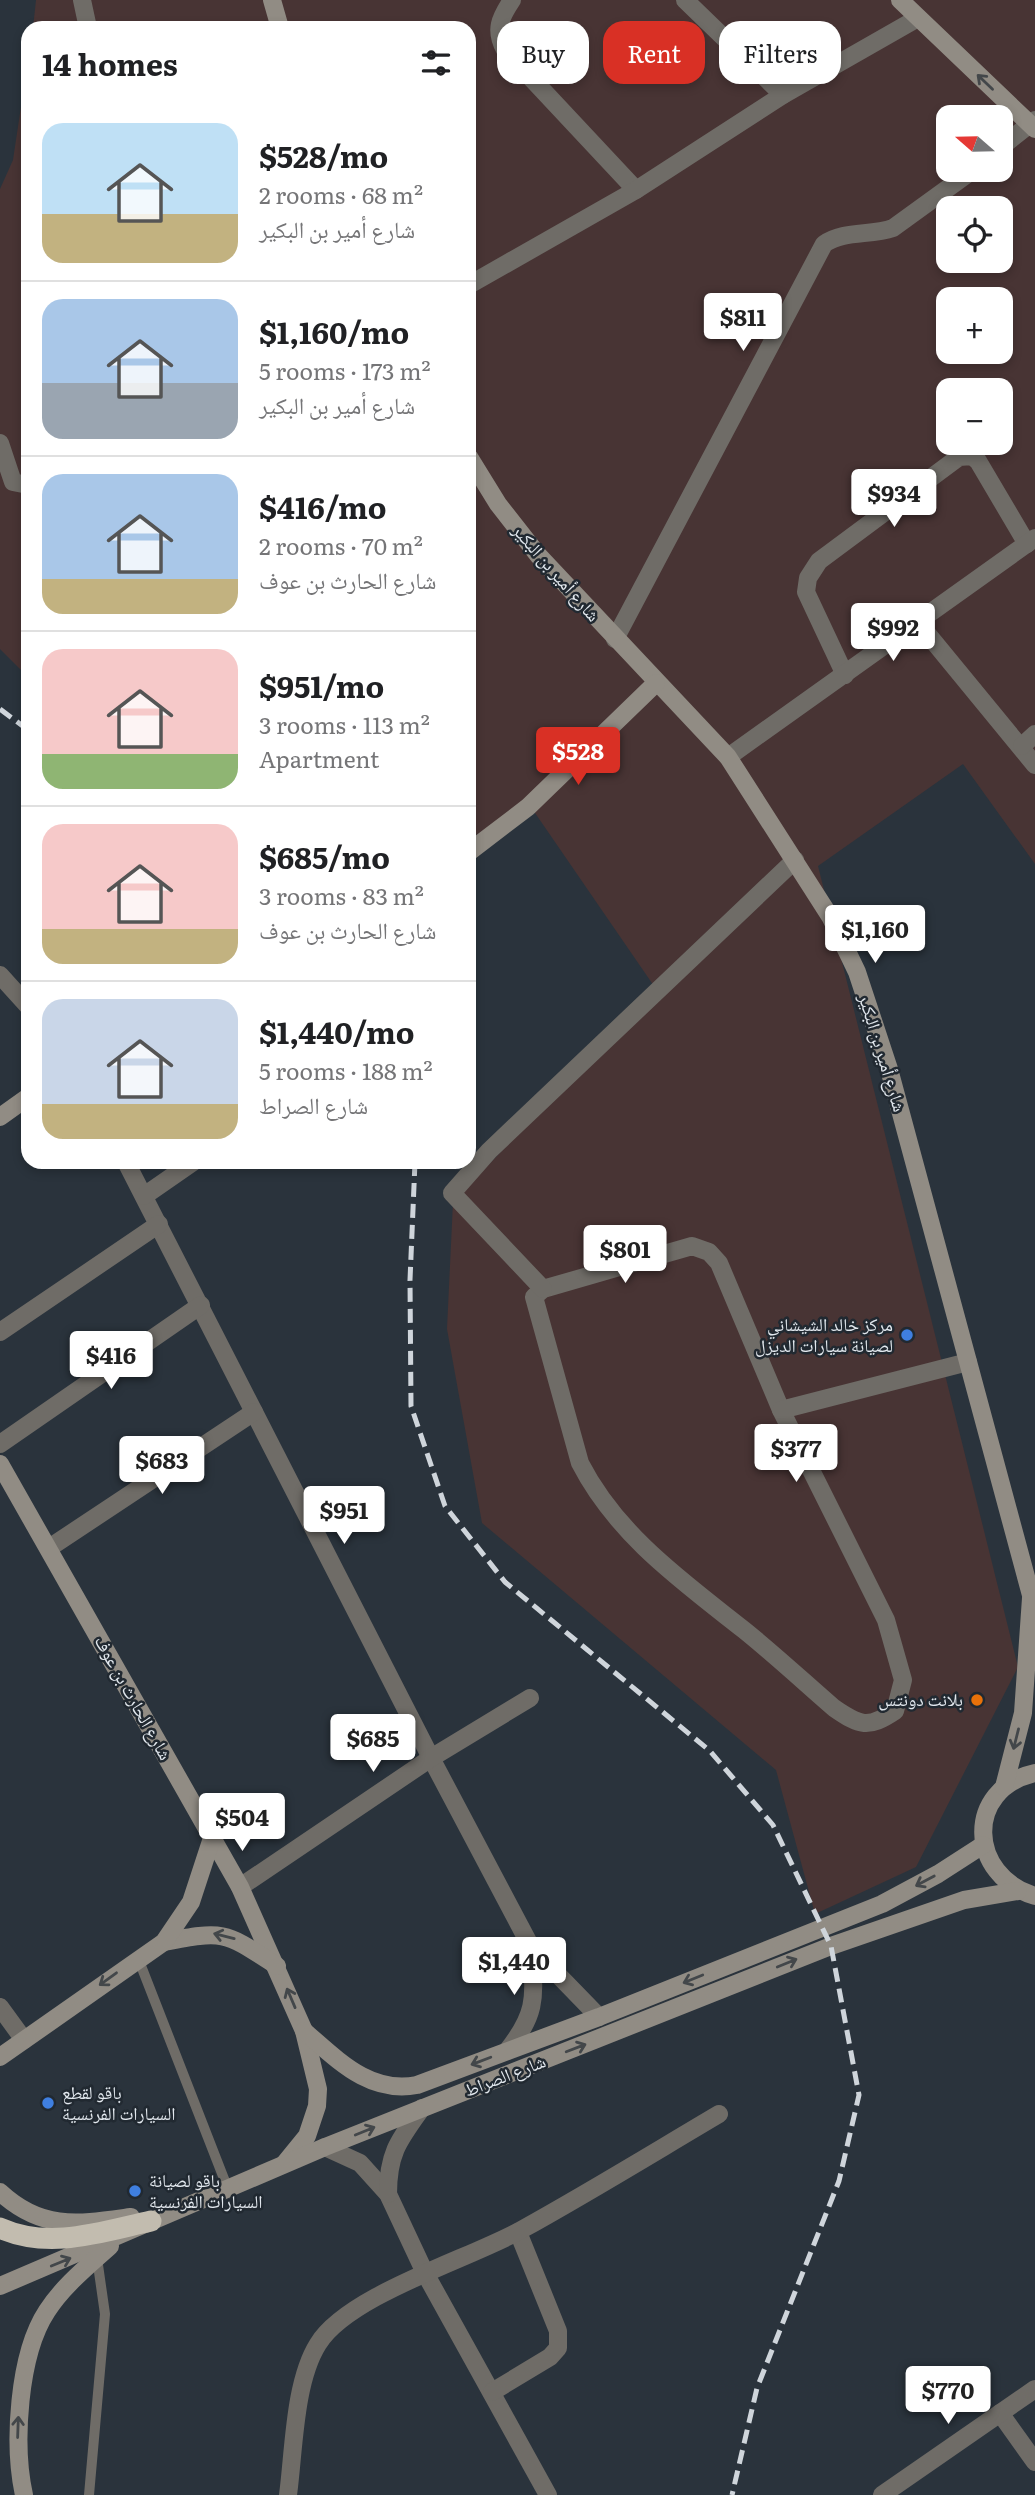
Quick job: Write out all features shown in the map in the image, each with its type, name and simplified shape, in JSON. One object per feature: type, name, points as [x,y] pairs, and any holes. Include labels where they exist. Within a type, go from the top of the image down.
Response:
[{"type":"highway","points":[[0,2228],[29,2239],[62,2239],[151,2221]]},
{"type":"main road","points":[[272,0],[279,21]]},
{"type":"main road","points":[[900,0],[1033,124]]},
{"type":"main road","name":"شارع أمير بن البكير","points":[[476,468],[498,504],[538,555],[728,757],[831,918],[857,972],[889,1069],[1033,1604],[1023,1713],[1004,1787],[990,1803],[983,1824],[983,1845]]},
{"type":"main road","points":[[476,847],[528,807],[656,682]]},
{"type":"main road","points":[[0,1117],[21,1102]]},
{"type":"main road","name":"شارع الحارث بن عوف","points":[[1,1468],[50,1548],[240,1887],[304,2031],[318,2089],[317,2106],[307,2136],[283,2166]]},
{"type":"main road","points":[[1004,1787],[1022,1776],[1035,1773]]},
{"type":"main road","points":[[164,1942],[191,1902],[212,1838]]},
{"type":"main road","points":[[983,1845],[990,1864],[1002,1880],[1026,1894]]},
{"type":"main road","name":"شارع الصراط","points":[[304,2031],[348,2069],[368,2080],[400,2088],[417,2085],[599,2017],[882,1904],[938,1874],[983,1845]]},
{"type":"main road","name":"شارع الصراط","points":[[0,2286],[325,2147],[831,1946],[964,1900],[1026,1894]]},
{"type":"main road","points":[[0,2057],[164,1942],[214,1933],[236,1939],[277,1966]]},
{"type":"main road","points":[[0,2192],[19,2209],[38,2218],[68,2224],[176,2211]]},
{"type":"main road","points":[[24,2495],[18,2420],[37,2332],[55,2299],[122,2236]]},
{"type":"street","points":[[82,0],[86,21]]},
{"type":"street","points":[[512,0],[499,20],[498,30],[505,50],[636,190]]},
{"type":"street","points":[[685,0],[783,95]]},
{"type":"street","points":[[476,281],[636,190],[783,95],[918,18]]},
{"type":"street","points":[[1013,138],[1033,124]]},
{"type":"street","points":[[615,639],[824,244],[842,235],[879,233],[893,228],[956,182]]},
{"type":"street","points":[[0,443],[13,482],[21,484]]},
{"type":"street","points":[[728,757],[845,675],[916,620],[1031,541],[972,456],[959,457],[819,561],[812,570],[806,592],[845,675]]},
{"type":"street","points":[[916,620],[1028,740],[1035,765]]},
{"type":"street","points":[[476,1166],[795,860]]},
{"type":"street","points":[[0,975],[21,998]]},
{"type":"street","points":[[130,1169],[431,1758],[531,1947],[599,2017]]},
{"type":"street","points":[[144,1196],[183,1169]]},
{"type":"street","points":[[474,1169],[452,1194],[543,1289]]},
{"type":"street","points":[[0,1332],[159,1224]]},
{"type":"street","points":[[681,1247],[701,1248],[719,1263],[781,1410],[886,1620],[899,1657],[903,1680],[901,1696],[895,1711],[878,1723],[865,1725],[852,1720],[834,1707],[668,1569],[614,1516],[591,1485],[571,1438],[534,1297],[543,1289],[681,1247]]},
{"type":"street","points":[[0,1444],[201,1305]]},
{"type":"street","points":[[781,1410],[968,1362]]},
{"type":"street","points":[[50,1548],[254,1412]]},
{"type":"street","points":[[240,1887],[431,1758],[530,1698]]},
{"type":"street","points":[[508,2051],[525,2029],[531,2014],[534,1995],[531,1947]]},
{"type":"street","points":[[0,2007],[24,2040]]},
{"type":"street","points":[[388,2194],[390,2158],[396,2144],[422,2108]]},
{"type":"street","points":[[288,2495],[303,2386],[318,2344],[332,2327],[355,2311],[425,2273],[518,2232],[719,2114]]},
{"type":"street","points":[[325,2147],[360,2163],[388,2194],[425,2273],[548,2495]]},
{"type":"street","points":[[492,2392],[551,2357],[558,2348],[558,2331],[518,2232]]},
{"type":"street","points":[[882,2495],[1035,2389]]},
{"type":"street","points":[[1000,2413],[1035,2462]]},
{"type":"lane","points":[[138,1958],[228,2189]]},
{"type":"lane","points":[[89,2495],[105,2314],[97,2258]]},
{"type":"shaded area","points":[[36,0],[1035,0],[1035,864],[963,764],[818,866],[1018,1667],[916,1867],[815,1914],[776,1770],[482,1523],[447,1329],[453,1202],[656,989],[533,810],[476,835],[476,21],[34,21]]},
{"type":"shaded area","points":[[21,107],[21,670],[0,649],[0,189],[13,160]]},
{"type":"railway","points":[[0,709],[21,725]]},
{"type":"railway","points":[[415,1169],[410,1280],[411,1406],[445,1506],[505,1582],[710,1751],[773,1825],[831,1946],[859,2095],[839,2181],[757,2388],[732,2495]]},
{"type":"place","name":"مركز خالد الشيشاني لصيانة سيارات الديزل","points":[[907,1335]]},
{"type":"place","name":"بلانت دونتس","points":[[977,1700]]},
{"type":"place","name":"باقو لقطع السيارات الفرنسية","points":[[48,2103]]},
{"type":"place","name":"باقو لصيانة السيارات الفرنسية","points":[[135,2191]]}]
